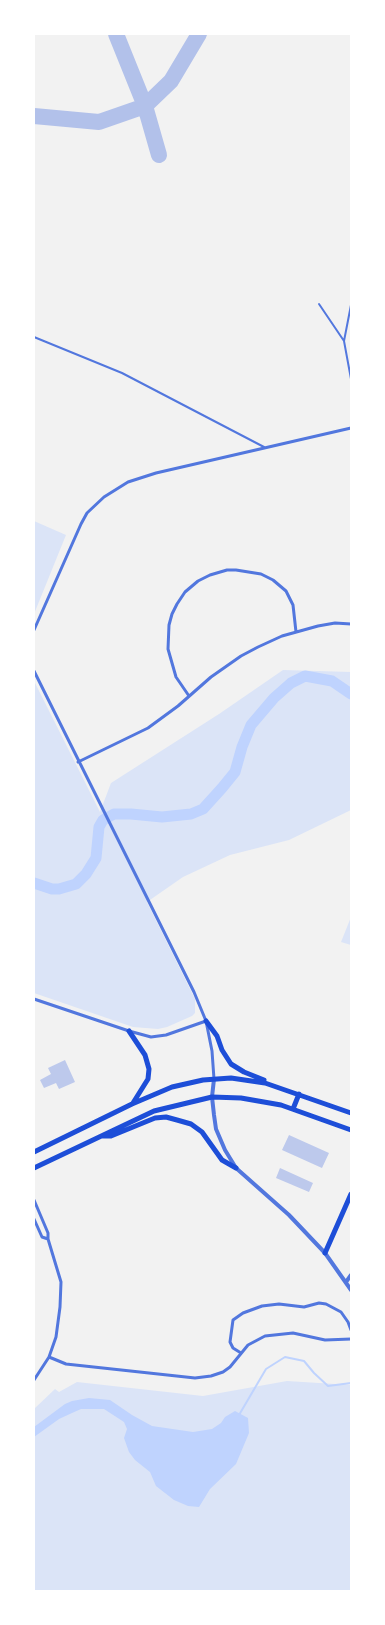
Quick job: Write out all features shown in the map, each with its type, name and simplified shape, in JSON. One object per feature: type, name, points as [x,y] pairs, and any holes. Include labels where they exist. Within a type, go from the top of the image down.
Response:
[{"type":"main road","points":[[206,1021],[217,1036],[222,1050],[231,1064],[244,1072],[280,1087],[351,1112]]},
{"type":"main road","points":[[129,1031],[145,1055],[149,1069],[148,1079],[132,1104]]},
{"type":"main road","points":[[34,1152],[132,1104],[172,1087],[214,1079],[243,1080],[280,1087]]},
{"type":"main road","points":[[293,1109],[299,1094]]},
{"type":"main road","points":[[34,1168],[154,1110],[212,1097],[241,1098],[293,1109],[351,1130]]},
{"type":"main road","points":[[99,1137],[111,1136],[155,1118],[172,1118],[191,1124],[202,1132],[222,1160],[236,1168]]},
{"type":"main road","points":[[325,1253],[351,1194]]},
{"type":"street","points":[[34,630],[65,556],[81,524],[91,509],[104,497],[128,482],[156,473],[351,428]]},
{"type":"street","points":[[189,696],[176,677],[168,649],[169,625],[177,604],[185,592],[198,581],[227,570],[261,574],[273,580],[286,591],[293,605],[296,632]]},
{"type":"street","points":[[78,762],[148,728],[166,716],[211,677],[240,656],[296,632],[335,623],[351,624]]},
{"type":"street","points":[[34,671],[78,762],[106,812],[194,992],[206,1021],[212,1051],[214,1079],[212,1097],[216,1129],[224,1150],[236,1168],[289,1216],[325,1253],[351,1290]]},
{"type":"street","points":[[34,999],[151,1037],[166,1035],[206,1021]]},
{"type":"street","points":[[34,1200],[48,1233],[48,1239],[61,1282],[56,1337],[49,1357],[34,1380]]},
{"type":"street","points":[[34,1219],[42,1237],[48,1239]]},
{"type":"street","points":[[346,1282],[351,1276]]},
{"type":"street","points":[[241,1353],[233,1348],[230,1342],[233,1320],[243,1312],[262,1306],[279,1304],[304,1307],[319,1303],[326,1304],[341,1312],[351,1330]]},
{"type":"street","points":[[49,1357],[66,1364],[195,1378],[223,1372],[255,1340],[265,1336],[293,1332],[325,1340],[351,1339]]},
{"type":"lane","points":[[320,304],[344,341]]},
{"type":"lane","points":[[351,305],[344,341],[351,379]]},
{"type":"lane","points":[[34,337],[122,373],[266,448]]},
{"type":"shaded area","points":[[34,521],[66,535],[34,614]]},
{"type":"shaded area","points":[[283,670],[351,672],[351,810],[289,840],[230,855],[183,877],[147,902],[195,999],[195,1013],[167,1027],[158,1029],[133,1027],[34,993],[34,681],[100,812],[111,783],[219,714]]},
{"type":"shaded area","points":[[351,917],[351,945],[341,942]]},
{"type":"shaded area","points":[[287,1381],[351,1385],[351,1591],[34,1591],[34,1409],[55,1389],[59,1392],[77,1382],[203,1396]]},
{"type":"water","points":[[89,1398],[110,1400],[152,1426],[193,1432],[212,1429],[235,1411],[248,1418],[249,1433],[236,1464],[210,1489],[199,1507],[188,1506],[174,1500],[156,1486],[150,1472],[135,1460],[129,1452],[124,1438],[127,1429],[124,1422],[104,1409],[81,1409],[59,1419],[34,1437],[34,1427],[65,1404]]},
{"type":"building","points":[[65,1060],[75,1082],[59,1089],[56,1083],[44,1088],[40,1080],[51,1074],[48,1068]]},
{"type":"building","points":[[289,1135],[329,1153],[322,1168],[282,1150]]},
{"type":"building","points":[[280,1168],[313,1183],[309,1192],[276,1178]]},
{"type":"waterway","points":[[34,883],[52,889],[76,884],[86,874],[96,858],[99,827],[103,820],[114,814],[162,817],[191,814],[203,809],[235,772],[251,725],[274,698],[291,683],[305,676],[332,681],[351,694]]},
{"type":"waterway","points":[[239,1415],[266,1369],[285,1357],[304,1361],[328,1386],[351,1383]]},
{"type":"taxiway","points":[[34,116],[99,122],[145,106],[116,34]]},
{"type":"taxiway","points":[[159,155],[145,106],[171,81],[199,34]]}]
